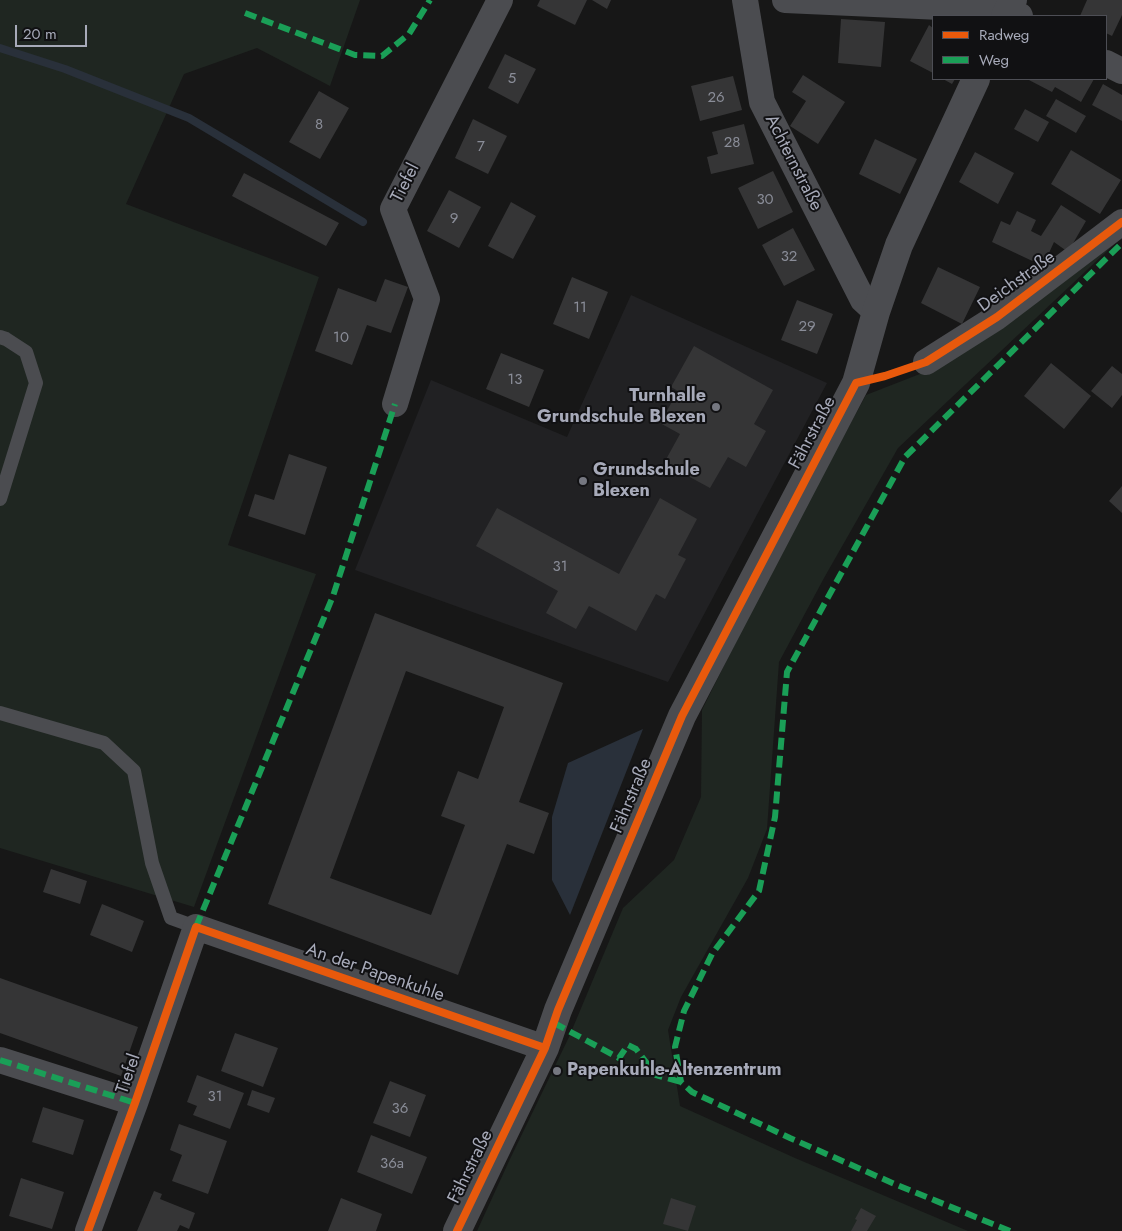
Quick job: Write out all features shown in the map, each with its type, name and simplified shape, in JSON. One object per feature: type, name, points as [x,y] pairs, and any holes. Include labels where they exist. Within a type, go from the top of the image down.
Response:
[{"type":"street","name":"Tiefel","points":[[395,404],[427,299],[393,209],[500,0]]},
{"type":"street","name":"Achternstraße","points":[[744,0],[762,102],[863,300],[876,312]]},
{"type":"street","points":[[785,0],[1012,11]]},
{"type":"street","points":[[1107,64],[1122,71]]},
{"type":"street","name":"Fährstraße","points":[[457,1231],[545,1048],[558,1010],[682,716],[856,384],[876,312],[899,245],[976,80]]},
{"type":"street","name":"Deichstraße","points":[[926,362],[997,317],[1122,222]]},
{"type":"street","name":"Tiefel","points":[[88,1231],[196,927]]},
{"type":"street","name":"An der Papenkuhle","points":[[196,927],[545,1048]]},
{"type":"street","points":[[0,1060],[135,1103]]},
{"type":"lane","points":[[0,337],[6,338],[26,352],[36,383],[0,499]]},
{"type":"lane","name":"An der Papenkuhle","points":[[0,713],[104,743],[134,771],[152,863],[171,918],[196,927]]},
{"type":"shaded area","points":[[0,0],[360,0],[330,86],[257,48],[184,74],[126,204],[319,277],[228,545],[316,574],[194,907],[0,848]]},
{"type":"shaded area","points":[[1122,237],[898,448],[779,662],[767,829],[748,878],[681,997],[668,1030],[680,1106],[795,1158],[968,1231],[477,1231],[569,1037],[623,908],[674,860],[701,797],[702,710],[780,553],[866,395],[925,372]]},
{"type":"shaded area","name":"Grundschule Blexen","points":[[631,295],[827,383],[668,682],[355,570],[431,380],[567,437]]},
{"type":"shaded area","points":[[643,729],[570,915],[552,880],[552,817],[568,763]]},
{"type":"building","points":[[540,0],[587,0],[575,25],[537,6]]},
{"type":"building","points":[[592,0],[611,0],[607,9]]},
{"type":"building","points":[[1087,0],[1122,0],[1122,15],[1112,36],[1107,34],[1107,15],[1080,15]]},
{"type":"building","points":[[841,19],[885,22],[881,67],[838,63]]},
{"type":"building","points":[[929,25],[932,27],[932,72],[910,61]]},
{"type":"building","points":[[505,54],[536,69],[518,104],[488,88]]},
{"type":"building","points":[[803,75],[845,102],[818,144],[790,126],[806,101],[792,92]]},
{"type":"building","points":[[733,76],[742,110],[700,121],[691,86]]},
{"type":"building","points":[[945,80],[954,80],[952,84]]},
{"type":"building","points":[[1029,80],[1093,80],[1081,102],[1055,87],[1052,92]]},
{"type":"building","points":[[1103,84],[1122,95],[1122,121],[1092,105]]},
{"type":"building","points":[[319,91],[349,108],[320,159],[289,142]]},
{"type":"building","points":[[1056,99],[1086,116],[1076,133],[1046,116]]},
{"type":"building","points":[[1025,109],[1049,122],[1038,142],[1014,129]]},
{"type":"building","points":[[473,119],[507,136],[488,174],[455,158]]},
{"type":"building","points":[[744,124],[754,164],[711,174],[707,157],[718,154],[712,132]]},
{"type":"building","points":[[875,139],[917,159],[900,194],[859,174]]},
{"type":"building","points":[[1071,150],[1121,180],[1100,214],[1051,184]]},
{"type":"building","points":[[975,152],[1014,173],[998,204],[959,182]]},
{"type":"building","points":[[773,171],[793,212],[758,229],[738,188]]},
{"type":"building","points":[[244,173],[339,223],[326,246],[232,196]]},
{"type":"building","points":[[449,190],[481,207],[459,248],[427,231]]},
{"type":"building","points":[[511,202],[536,216],[513,259],[488,246]]},
{"type":"building","points":[[1061,205],[1086,221],[1068,252],[1054,242],[1043,266],[992,242],[1001,221],[1010,225],[1017,211],[1036,220],[1031,231],[1041,236]]},
{"type":"building","points":[[793,228],[815,270],[784,286],[762,245]]},
{"type":"building","points":[[938,267],[980,287],[962,324],[921,303]]},
{"type":"building","points":[[572,277],[608,292],[589,339],[553,324]]},
{"type":"building","points":[[385,279],[408,287],[391,333],[367,325],[352,365],[315,351],[338,288],[376,302]]},
{"type":"building","points":[[797,300],[833,314],[817,354],[781,340]]},
{"type":"building","name":"Turnhalle Grundschule Blexen","points":[[694,346],[773,390],[754,424],[766,431],[746,467],[728,457],[710,488],[664,463],[680,434],[660,423],[678,391],[671,387]]},
{"type":"building","points":[[501,353],[544,370],[529,407],[486,389]]},
{"type":"building","points":[[1051,363],[1091,396],[1064,429],[1024,396]]},
{"type":"building","points":[[1112,366],[1122,374],[1122,395],[1112,408],[1091,391]]},
{"type":"building","points":[[289,454],[327,467],[305,535],[248,516],[255,494],[274,500]]},
{"type":"building","points":[[1122,486],[1122,513],[1109,501]]},
{"type":"building","points":[[660,498],[697,519],[678,555],[686,559],[665,599],[656,594],[636,631],[589,606],[576,629],[546,613],[558,591],[476,546],[497,508],[619,574]]},
{"type":"building","points":[[375,613],[563,683],[519,802],[549,813],[534,854],[507,844],[458,975],[268,904]],"holes":[[[406,671],[504,707],[478,779],[458,771],[441,816],[465,825],[431,915],[330,878]]]},
{"type":"building","points":[[51,869],[87,881],[80,904],[43,892]]},
{"type":"building","points":[[102,904],[144,921],[132,952],[90,935]]},
{"type":"building","points":[[0,978],[138,1027],[121,1076],[0,1033]]},
{"type":"building","points":[[235,1033],[278,1048],[263,1087],[221,1071]]},
{"type":"building","points":[[197,1075],[244,1093],[230,1129],[193,1115],[197,1106],[187,1102]]},
{"type":"building","points":[[390,1081],[426,1095],[410,1137],[373,1123]]},
{"type":"building","points":[[252,1090],[275,1098],[269,1113],[247,1105]]},
{"type":"building","points":[[43,1107],[84,1120],[73,1155],[32,1142]]},
{"type":"building","points":[[179,1124],[227,1141],[208,1194],[172,1181],[182,1155],[170,1150]]},
{"type":"building","points":[[371,1135],[427,1157],[412,1194],[357,1172]]},
{"type":"building","points":[[21,1178],[64,1192],[52,1229],[9,1216]]},
{"type":"building","points":[[154,1191],[162,1194],[160,1199],[195,1213],[189,1229],[180,1225],[177,1231],[137,1231]]},
{"type":"building","points":[[341,1198],[382,1214],[376,1231],[328,1231]]},
{"type":"building","points":[[671,1198],[696,1206],[688,1231],[663,1224]]},
{"type":"building","points":[[861,1208],[876,1216],[867,1231],[851,1231],[857,1220],[855,1219]]},
{"type":"waterway","points":[[0,48],[65,69],[189,118],[363,222]]},
{"type":"marked path","points":[[245,13],[355,55],[382,56],[409,34],[430,0]]},
{"type":"marked path","points":[[1010,1231],[897,1185],[692,1092],[681,1082],[675,1047],[684,1011],[712,954],[759,891],[775,817],[787,672],[905,457],[1122,243]]},
{"type":"marked path","points":[[196,927],[333,596],[395,404]]},
{"type":"marked path","points":[[554,1023],[619,1058],[628,1045],[636,1049],[656,1075],[681,1082]]},
{"type":"marked path","points":[[0,1060],[135,1103]]},
{"type":"cycle path","points":[[457,1231],[545,1048],[558,1010],[682,716],[856,383],[885,376],[926,362],[997,317],[1122,222]]},
{"type":"cycle path","points":[[88,1231],[196,927],[545,1048]]},
{"type":"place","name":"Turnhalle Grundschule Blexen","points":[[716,407]]},
{"type":"place","name":"Grundschule Blexen","points":[[583,481]]},
{"type":"place","name":"Papenkuhle-Altenzentrum","points":[[557,1071]]}]
